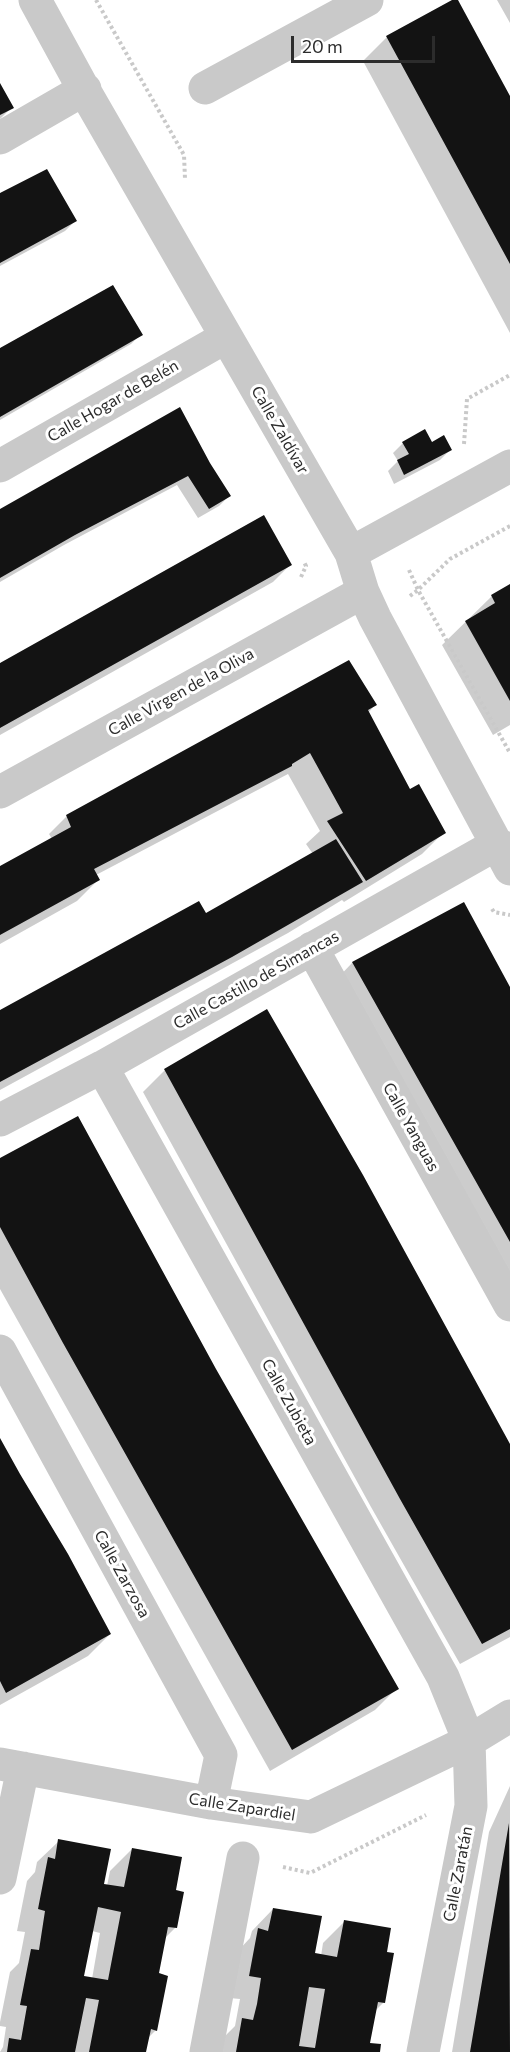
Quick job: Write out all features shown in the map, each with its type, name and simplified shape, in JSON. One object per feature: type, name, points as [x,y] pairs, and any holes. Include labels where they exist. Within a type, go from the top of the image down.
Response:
[{"type":"street","name":"Calle Zaldívar","points":[[35,0],[351,553],[363,592],[506,854]]},
{"type":"street","points":[[205,88],[367,0]]},
{"type":"street","points":[[0,138],[85,89]]},
{"type":"street","name":"Calle Hogar de Belén","points":[[0,466],[226,337]]},
{"type":"street","points":[[351,553],[510,466]]},
{"type":"street","name":"Calle Virgen de la Oliva","points":[[0,792],[363,592]]},
{"type":"street","name":"Calle Castillo de Simancas","points":[[0,1120],[102,1067],[312,948],[506,854]]},
{"type":"street","name":"Calle Yanguas","points":[[312,948],[510,1305]]},
{"type":"street","name":"Calle Zubieta","points":[[102,1067],[442,1677],[469,1741]]},
{"type":"street","name":"Calle Zarzosa","points":[[0,1351],[221,1755],[211,1803]]},
{"type":"street","points":[[469,1741],[510,1716]]},
{"type":"street","name":"Calle Zapardiel","points":[[12,1766],[211,1803],[311,1817],[469,1741]]},
{"type":"street","name":"Calle Zaratán","points":[[423,2052],[471,1806],[469,1741]]},
{"type":"street","points":[[0,1878],[12,1766]]},
{"type":"street","points":[[206,2052],[243,1858]]},
{"type":"path","points":[[96,0],[184,155],[185,179],[191,189]]},
{"type":"path","points":[[463,455],[467,399],[510,375]]},
{"type":"path","points":[[420,515],[427,530],[414,546],[408,569],[510,753]]},
{"type":"path","points":[[298,585],[306,566],[296,540],[332,519]]},
{"type":"path","points":[[418,590],[450,559],[510,526]]},
{"type":"building","points":[[452,0],[458,0],[510,96],[510,264],[386,36]]},
{"type":"building","points":[[0,83],[14,108],[0,115]]},
{"type":"building","points":[[47,169],[77,221],[0,263],[0,193]]},
{"type":"building","points":[[113,285],[143,335],[0,417],[0,348]]},
{"type":"building","points":[[180,407],[210,463],[231,496],[209,509],[188,476],[75,535],[0,578],[0,509]]},
{"type":"building","points":[[425,429],[432,442],[444,435],[452,450],[404,475],[397,460],[409,454],[402,442]]},
{"type":"building","points":[[264,515],[292,565],[0,728],[0,663]]},
{"type":"building","points":[[510,584],[510,701],[465,621],[495,603],[491,595]]},
{"type":"building","points":[[349,660],[377,705],[368,710],[410,789],[419,784],[446,833],[366,881],[327,821],[343,813],[310,753],[292,766],[94,869],[100,880],[0,935],[0,866],[71,827],[66,815]]},
{"type":"building","points":[[336,839],[363,882],[232,957],[0,1082],[0,1010],[199,901],[206,913]]},
{"type":"building","points":[[464,902],[510,987],[510,1242],[352,962]]},
{"type":"building","points":[[267,1009],[363,1175],[510,1444],[510,1629],[482,1644],[164,1069]]},
{"type":"building","points":[[78,1116],[216,1369],[399,1689],[292,1750],[0,1227],[0,1158]]},
{"type":"building","points":[[0,1438],[68,1554],[111,1634],[6,1693],[0,1681]]},
{"type":"building","points":[[509,1823],[510,2052],[470,2052]]},
{"type":"building","points":[[58,1839],[111,1849],[104,1884],[124,1887],[132,1848],[182,1857],[176,1890],[184,1892],[177,1928],[168,1927],[159,1973],[168,1976],[157,2031],[151,2029],[146,2052],[89,2052],[99,2000],[86,1998],[75,2052],[7,2052],[9,2038],[21,2040],[27,2006],[20,2005],[31,1949],[39,1950],[45,1911],[38,1909],[48,1857],[55,1859]],"holes":[[[98,1907],[121,1912],[108,1980],[84,1976]]]},
{"type":"building","points":[[273,1908],[322,1916],[315,1953],[337,1957],[344,1920],[391,1928],[387,1952],[394,1953],[385,2003],[378,2002],[370,2043],[381,2044],[380,2052],[236,2052],[242,2018],[253,2020],[257,2004],[261,1978],[249,1976],[258,1928],[268,1931]],"holes":[[[309,1987],[325,1989],[315,2048],[299,2046]]]}]
